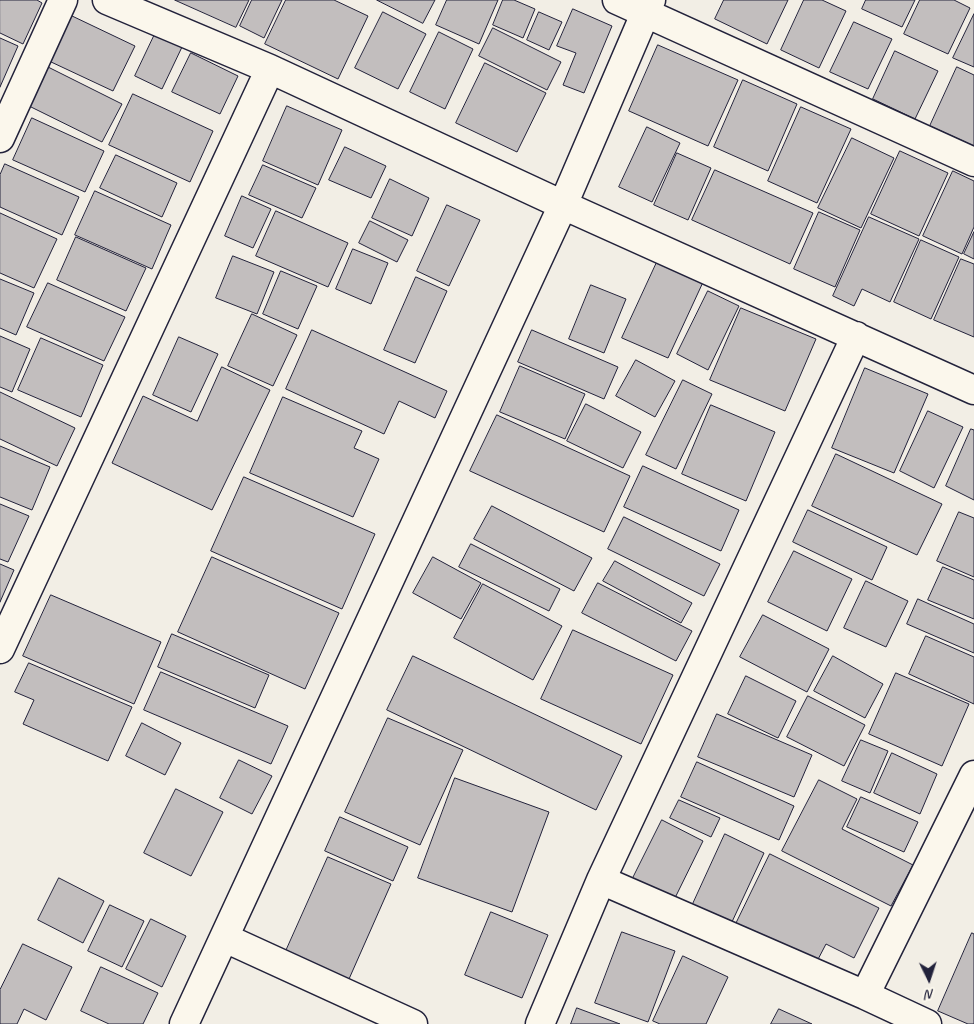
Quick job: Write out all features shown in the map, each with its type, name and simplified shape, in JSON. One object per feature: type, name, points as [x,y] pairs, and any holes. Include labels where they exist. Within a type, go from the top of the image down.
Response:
[{"type":"street","points":[[0,138],[63,0]]},
{"type":"street","points":[[107,0],[270,69],[563,205],[974,390]]},
{"type":"street","points":[[617,0],[648,6],[974,162]]},
{"type":"street","points":[[184,1024],[563,205],[648,6]]},
{"type":"street","points":[[0,649],[270,69]]},
{"type":"street","points":[[540,1024],[601,880],[856,336]]},
{"type":"street","points":[[865,995],[974,775]]},
{"type":"street","points":[[601,880],[927,1024]]},
{"type":"street","points":[[225,938],[413,1024]]},
{"type":"building","points":[[0,0],[37,0],[42,3],[23,44],[0,33]]},
{"type":"building","points":[[175,0],[249,0],[236,27]]},
{"type":"building","points":[[252,0],[282,0],[264,38],[240,26]]},
{"type":"building","points":[[286,0],[334,0],[368,16],[338,79],[265,44]]},
{"type":"building","points":[[377,0],[435,0],[423,23]]},
{"type":"building","points":[[447,0],[498,0],[479,44],[436,25]]},
{"type":"building","points":[[503,0],[514,0],[535,9],[523,38],[493,25]]},
{"type":"building","points":[[724,0],[788,0],[767,44],[715,19]]},
{"type":"building","points":[[804,0],[822,0],[846,11],[819,68],[781,50]]},
{"type":"building","points":[[866,0],[915,0],[902,27],[862,9]]},
{"type":"building","points":[[920,0],[954,0],[970,8],[948,54],[904,34]]},
{"type":"building","points":[[573,9],[612,26],[584,93],[563,85],[576,53],[557,46]]},
{"type":"building","points":[[383,12],[426,34],[398,89],[355,68]]},
{"type":"building","points":[[539,12],[562,22],[549,50],[527,40]]},
{"type":"building","points":[[974,14],[974,67],[953,58]]},
{"type":"building","points":[[70,15],[135,46],[113,91],[49,61]]},
{"type":"building","points":[[854,22],[892,39],[868,89],[830,72]]},
{"type":"building","points":[[493,28],[561,62],[547,90],[479,56]]},
{"type":"building","points":[[439,32],[473,49],[445,109],[410,92]]},
{"type":"building","points":[[155,34],[182,47],[162,89],[135,76]]},
{"type":"building","points":[[0,38],[18,46],[0,87]]},
{"type":"building","points":[[658,45],[738,80],[708,146],[629,111]]},
{"type":"building","points":[[895,51],[938,71],[915,119],[873,99]]},
{"type":"building","points":[[191,53],[238,76],[220,114],[172,92]]},
{"type":"building","points":[[485,63],[546,93],[517,152],[456,123]]},
{"type":"building","points":[[48,67],[122,104],[102,142],[29,106]]},
{"type":"building","points":[[957,67],[974,75],[974,146],[930,126]]},
{"type":"building","points":[[743,80],[797,104],[768,171],[714,147]]},
{"type":"building","points":[[133,94],[213,131],[190,182],[109,145]]},
{"type":"building","points":[[287,106],[342,130],[318,185],[263,161]]},
{"type":"building","points":[[801,107],[851,129],[817,203],[768,181]]},
{"type":"building","points":[[32,118],[104,151],[85,192],[13,160]]},
{"type":"building","points":[[647,127],[680,143],[652,202],[619,187]]},
{"type":"building","points":[[852,138],[894,158],[861,228],[818,208]]},
{"type":"building","points":[[345,147],[386,166],[371,198],[329,180]]},
{"type":"building","points":[[900,151],[948,173],[919,236],[871,214]]},
{"type":"building","points":[[677,153],[711,168],[688,220],[654,205]]},
{"type":"building","points":[[116,155],[177,183],[162,217],[100,188]]},
{"type":"building","points":[[5,164],[79,197],[62,235],[0,207],[0,175]]},
{"type":"building","points":[[263,165],[316,188],[302,218],[249,195]]},
{"type":"building","points":[[715,170],[813,213],[790,264],[692,220]]},
{"type":"building","points":[[953,171],[974,181],[974,227],[962,254],[923,236]]},
{"type":"building","points":[[390,179],[429,198],[412,236],[372,218]]},
{"type":"building","points":[[95,191],[171,225],[152,269],[75,235]]},
{"type":"building","points":[[242,196],[271,209],[253,248],[225,236]]},
{"type":"building","points":[[447,205],[480,220],[449,286],[417,271]]},
{"type":"building","points":[[276,211],[348,243],[328,287],[256,256]]},
{"type":"building","points":[[819,212],[860,230],[835,287],[794,269]]},
{"type":"building","points":[[0,213],[57,239],[34,288],[0,273]]},
{"type":"building","points":[[869,217],[919,239],[890,302],[862,289],[854,306],[833,296]]},
{"type":"building","points":[[370,221],[408,240],[397,262],[359,243]]},
{"type":"building","points":[[974,232],[974,259],[964,254]]},
{"type":"building","points":[[76,237],[146,268],[126,311],[57,280]]},
{"type":"building","points":[[921,240],[959,257],[931,319],[894,302]]},
{"type":"building","points":[[353,249],[388,263],[371,304],[336,289]]},
{"type":"building","points":[[233,256],[274,272],[257,314],[216,298]]},
{"type":"building","points":[[961,259],[974,264],[974,337],[934,320]]},
{"type":"building","points":[[658,260],[704,280],[668,358],[622,338]]},
{"type":"building","points":[[281,271],[317,286],[298,329],[263,314]]},
{"type":"building","points":[[416,277],[447,291],[415,363],[384,350]]},
{"type":"building","points":[[0,279],[34,293],[16,335],[0,328]]},
{"type":"building","points":[[48,283],[125,317],[104,361],[27,327]]},
{"type":"building","points":[[591,285],[626,299],[604,353],[569,339]]},
{"type":"building","points":[[708,291],[739,306],[708,370],[677,354]]},
{"type":"building","points":[[741,308],[816,339],[785,411],[710,380]]},
{"type":"building","points":[[252,314],[297,335],[273,386],[228,366]]},
{"type":"building","points":[[312,330],[447,391],[435,418],[399,401],[384,434],[286,389]]},
{"type":"building","points":[[532,330],[618,367],[604,399],[518,362]]},
{"type":"building","points":[[0,336],[30,349],[12,392],[0,387]]},
{"type":"building","points":[[179,337],[218,354],[191,412],[153,395]]},
{"type":"building","points":[[41,338],[103,365],[81,417],[18,390]]},
{"type":"building","points":[[636,360],[675,381],[655,417],[616,396]]},
{"type":"building","points":[[520,366],[585,394],[565,439],[500,412]]},
{"type":"building","points":[[222,367],[270,390],[212,510],[112,463],[143,396],[197,421]]},
{"type":"building","points":[[865,368],[928,394],[894,473],[832,448]]},
{"type":"building","points":[[683,380],[712,394],[676,469],[646,455]]},
{"type":"building","points":[[0,392],[75,428],[57,466],[0,439]]},
{"type":"building","points":[[283,397],[362,431],[354,448],[379,459],[353,517],[250,473]]},
{"type":"building","points":[[586,404],[641,432],[623,468],[567,441]]},
{"type":"building","points":[[711,405],[775,432],[746,501],[682,474]]},
{"type":"building","points":[[928,411],[963,427],[934,488],[900,471]]},
{"type":"building","points":[[497,415],[630,476],[604,532],[470,471]]},
{"type":"building","points":[[971,429],[974,430],[974,500],[946,486]]},
{"type":"building","points":[[0,446],[50,467],[32,510],[0,497]]},
{"type":"building","points":[[836,454],[942,504],[917,555],[812,506]]},
{"type":"building","points":[[643,466],[739,510],[721,551],[624,507]]},
{"type":"building","points":[[244,477],[375,534],[342,609],[211,551]]},
{"type":"building","points":[[0,504],[29,516],[8,562],[0,559]]},
{"type":"building","points":[[492,506],[592,558],[574,591],[474,539]]},
{"type":"building","points":[[808,510],[887,547],[872,580],[793,542]]},
{"type":"building","points":[[959,512],[974,518],[974,577],[937,561]]},
{"type":"building","points":[[624,517],[720,564],[704,596],[608,549]]},
{"type":"building","points":[[471,544],[560,589],[549,611],[459,567]]},
{"type":"building","points":[[794,551],[852,579],[827,631],[768,602]]},
{"type":"building","points":[[212,557],[339,613],[305,689],[178,632]]},
{"type":"building","points":[[433,557],[481,583],[461,619],[413,593]]},
{"type":"building","points":[[615,561],[692,603],[681,623],[603,581]]},
{"type":"building","points":[[0,564],[14,570],[0,602]]},
{"type":"building","points":[[943,567],[974,580],[974,619],[928,600]]},
{"type":"building","points":[[866,581],[908,601],[886,647],[844,628]]},
{"type":"building","points":[[598,583],[692,631],[676,661],[582,613]]},
{"type":"building","points":[[483,584],[562,626],[533,680],[454,638]]},
{"type":"building","points":[[51,595],[161,642],[134,704],[23,656]]},
{"type":"building","points":[[918,599],[974,624],[974,653],[907,624]]},
{"type":"building","points":[[763,615],[829,649],[807,692],[740,657]]},
{"type":"building","points":[[573,630],[673,675],[641,744],[541,699]]},
{"type":"building","points":[[172,634],[269,675],[255,708],[158,667]]},
{"type":"building","points":[[926,636],[974,657],[974,704],[909,674]]},
{"type":"building","points":[[413,656],[622,756],[596,810],[387,710]]},
{"type":"building","points":[[833,656],[883,684],[865,718],[814,691]]},
{"type":"building","points":[[29,663],[132,707],[108,761],[23,724],[34,700],[15,692]]},
{"type":"building","points":[[161,672],[288,726],[271,764],[144,710]]},
{"type":"building","points":[[896,673],[969,704],[942,766],[869,734]]},
{"type":"building","points":[[746,676],[796,701],[778,738],[728,714]]},
{"type":"building","points":[[808,696],[865,725],[844,766],[787,737]]},
{"type":"building","points":[[717,714],[812,755],[794,797],[698,757]]},
{"type":"building","points":[[388,718],[463,750],[420,845],[345,812]]},
{"type":"building","points":[[142,723],[181,743],[165,775],[126,756]]},
{"type":"building","points":[[861,740],[888,751],[870,793],[842,781]]},
{"type":"building","points":[[892,753],[937,774],[920,814],[874,793]]},
{"type":"building","points":[[239,760],[272,776],[252,814],[220,798]]},
{"type":"building","points":[[697,762],[794,806],[779,840],[681,797]]},
{"type":"building","points":[[455,778],[549,812],[512,912],[418,878]]},
{"type":"building","points":[[819,780],[857,799],[842,829],[913,865],[891,906],[782,851]]},
{"type":"building","points":[[176,789],[223,812],[191,876],[144,853]]},
{"type":"building","points":[[861,797],[918,822],[904,852],[847,827]]},
{"type":"building","points":[[679,800],[720,818],[711,837],[670,818]]},
{"type":"building","points":[[340,817],[408,847],[393,881],[325,851]]},
{"type":"building","points":[[662,820],[703,841],[673,902],[631,882]]},
{"type":"building","points":[[725,834],[764,853],[731,924],[692,906]]},
{"type":"building","points":[[770,854],[879,908],[854,958],[826,944],[814,967],[734,928]]},
{"type":"building","points":[[328,857],[391,884],[349,979],[286,951]]},
{"type":"building","points":[[59,878],[104,901],[83,943],[38,920]]},
{"type":"building","points":[[110,905],[144,921],[122,967],[88,951]]},
{"type":"building","points":[[491,912],[548,935],[522,998],[465,975]]},
{"type":"building","points":[[151,919],[186,936],[162,987],[126,969]]},
{"type":"building","points":[[622,932],[675,951],[648,1022],[595,1003]]},
{"type":"building","points":[[972,933],[974,934],[974,1024],[968,1024],[938,1011]]},
{"type":"building","points":[[23,944],[72,967],[46,1020],[24,1009],[17,1024],[0,1024],[0,990]]},
{"type":"building","points":[[683,956],[728,977],[706,1024],[660,1024],[653,1021]]},
{"type":"building","points":[[101,967],[158,993],[143,1024],[109,1024],[81,1011]]},
{"type":"building","points":[[577,1008],[620,1024],[571,1024]]},
{"type":"building","points":[[779,1009],[812,1024],[771,1024]]}]
